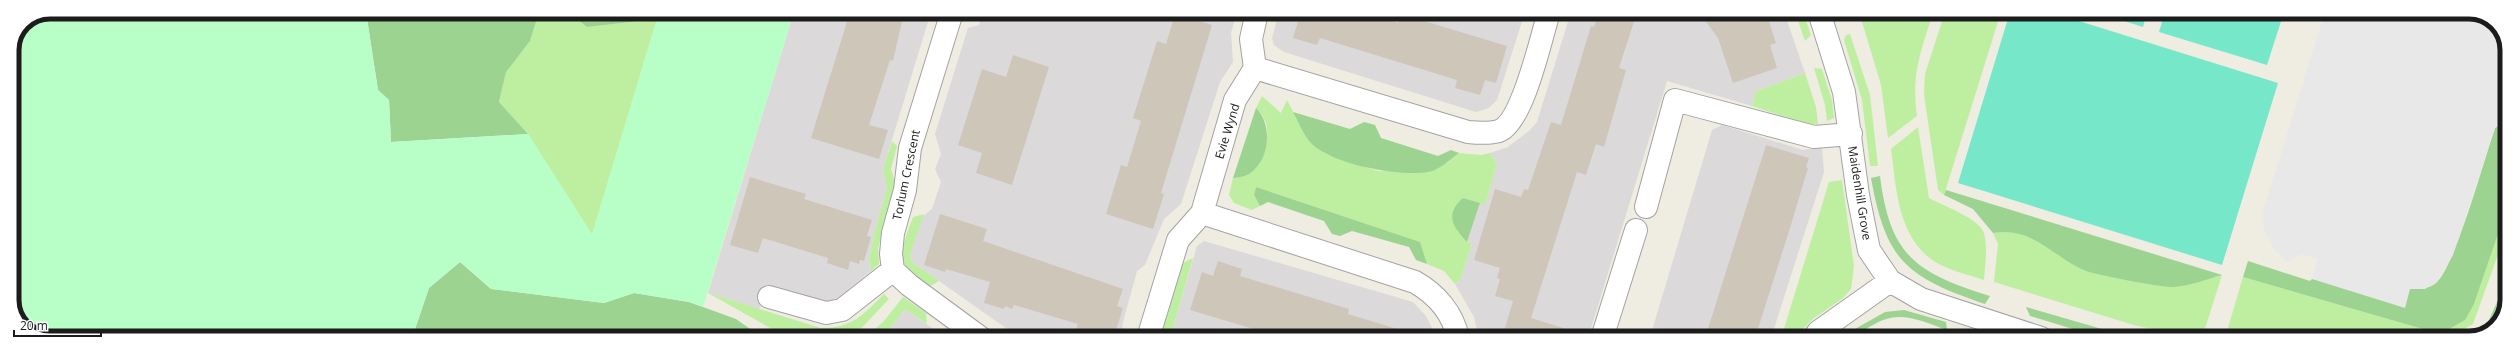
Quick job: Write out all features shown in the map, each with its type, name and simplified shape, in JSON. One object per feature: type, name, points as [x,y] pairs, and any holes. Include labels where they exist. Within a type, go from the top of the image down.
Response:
[{"type":"street","name":"Torlum Crescent","points":[[893,270],[891,254],[893,233],[905,190],[910,148],[950,19]]},
{"type":"street","points":[[1255,19],[1251,39],[1255,68],[1468,132],[1484,134],[1500,131],[1512,122],[1520,107],[1547,19]]},
{"type":"street","name":"Maidenhill Grove","points":[[1821,19],[1844,92],[1851,134],[1858,195],[1869,250],[1890,281],[1921,299],[2019,331]]},
{"type":"street","name":"Evie Wynd","points":[[1202,213],[1235,100],[1255,68]]},
{"type":"street","points":[[1646,207],[1675,100],[1814,137],[1851,134]]},
{"type":"street","points":[[1150,331],[1178,240],[1202,213],[1415,282],[1431,291],[1448,312],[1457,331]]},
{"type":"street","points":[[1604,331],[1636,230]]},
{"type":"street","points":[[769,297],[826,313],[842,310],[893,270],[909,285],[971,331]]},
{"type":"street","points":[[1819,331],[1890,281]]},
{"type":"shaded area","points":[[792,19],[929,19],[883,169],[887,189],[874,234],[869,259],[871,271],[837,299],[826,301],[767,285],[759,309],[708,293]]},
{"type":"shaded area","points":[[981,19],[1235,19],[1231,33],[1233,62],[1220,82],[1181,204],[1164,219],[1145,265],[1137,271],[1122,326],[1124,331],[1010,331],[912,262],[910,255],[922,217],[932,209],[941,182],[935,169],[941,154],[935,134],[968,28],[979,25]]},
{"type":"shaded area","points":[[1277,19],[1523,19],[1497,100],[1489,108],[1476,112],[1284,52],[1274,45],[1272,38]]},
{"type":"shaded area","points":[[1569,19],[1786,19],[1805,73],[1756,91],[1752,106],[1667,81],[1590,331],[1477,331],[1474,317],[1455,284],[1461,279],[1472,243],[1467,242],[1480,203],[1485,204],[1497,164],[1490,153],[1508,147],[1529,131],[1537,122]]},
{"type":"shaded area","points":[[2323,19],[2473,19],[2488,25],[2496,35],[2500,48],[2500,125],[2495,128],[2453,255],[2437,282],[2425,289],[2410,289],[2405,308],[2312,279],[2318,259],[2301,254],[2287,262],[2272,247],[2264,229],[2263,212]]},
{"type":"shaded area","points":[[1722,125],[1803,150],[1822,147],[1824,172],[1773,331],[1652,331],[1712,130]]},
{"type":"shaded area","points":[[1204,241],[1413,302],[1426,316],[1434,331],[1172,331],[1197,246]]},
{"type":"shaded area","points":[[905,309],[936,331],[888,331]]},
{"type":"green space","points":[[50,19],[367,19],[378,90],[389,100],[391,142],[528,134],[592,234],[657,19],[792,19],[703,307],[689,302],[634,293],[604,303],[491,289],[460,262],[429,288],[414,331],[46,331],[35,327],[21,312],[19,302],[19,50],[21,38],[24,33],[38,21]]},
{"type":"green space","points":[[367,19],[537,19],[530,41],[506,72],[499,102],[528,134],[391,142],[389,100],[378,90]]},
{"type":"green space","points":[[537,19],[577,19],[587,27],[657,19],[592,235],[528,134],[499,103],[506,71],[530,41]]},
{"type":"green space","points":[[577,19],[657,19],[587,27]]},
{"type":"green space","points":[[1797,19],[1805,19],[1811,35],[1805,41]]},
{"type":"green space","points":[[1861,19],[1931,19],[1916,75],[1915,101],[1917,116],[1888,138],[1881,85]]},
{"type":"green space","points":[[1943,19],[1999,19],[1944,195],[1938,190],[1924,95],[1925,74]]},
{"type":"green space","points":[[2008,19],[2072,19],[2278,83],[2222,265],[1958,183]]},
{"type":"green space","points":[[2118,19],[2145,19],[2143,27]]},
{"type":"green space","points":[[2163,19],[2282,19],[2267,65],[2159,32]]},
{"type":"green space","points":[[1850,34],[1870,95],[1878,166],[1870,166],[1862,100],[1844,40],[1846,35]]},
{"type":"green space","points":[[1814,68],[1822,69],[1832,100],[1834,118],[1827,121],[1825,105]]},
{"type":"green space","points":[[1805,73],[1816,107],[1818,124],[1807,124],[1752,106],[1756,91]]},
{"type":"green space","points":[[1262,96],[1281,113],[1287,100],[1309,141],[1326,154],[1379,171],[1447,163],[1459,153],[1481,155],[1490,153],[1497,164],[1485,205],[1463,198],[1467,242],[1472,243],[1461,279],[1455,284],[1444,271],[1427,264],[1419,242],[1256,187],[1254,195],[1260,206],[1252,210],[1234,203],[1229,195],[1233,178],[1248,175],[1266,142],[1266,125],[1263,117],[1256,108]]},
{"type":"green space","points":[[1256,108],[1265,123],[1267,132],[1265,152],[1256,168],[1249,174],[1233,178]]},
{"type":"green space","points":[[1293,112],[1350,129],[1364,122],[1375,125],[1381,138],[1438,156],[1451,150],[1459,153],[1440,167],[1428,172],[1400,172],[1365,167],[1347,162],[1318,149],[1309,141]]},
{"type":"green space","points":[[2500,125],[2500,228],[2474,304],[2465,320],[2445,331],[2430,331],[2243,277],[2248,261],[2310,281],[2312,279],[2410,289],[2424,288],[2433,285],[2444,273],[2452,256],[2477,186],[2495,128]]},
{"type":"green space","points":[[1918,127],[1929,198],[1951,208],[1976,223],[1984,233],[1986,251],[1984,280],[1954,271],[1933,261],[1917,245],[1909,233],[1897,192],[1891,149]]},
{"type":"green space","points":[[892,141],[897,146],[891,169],[896,186],[878,248],[879,264],[871,271],[869,259],[874,234],[887,189],[883,169]]},
{"type":"green space","points":[[1880,176],[1891,225],[1900,243],[1911,257],[1925,269],[1943,279],[1964,288],[1990,296],[1985,304],[1936,285],[1918,274],[1904,262],[1893,247],[1884,229],[1877,206],[1871,178]]},
{"type":"green space","points":[[1842,180],[1854,266],[1851,289],[1842,299],[1814,318],[1801,331],[1783,331],[1829,182]]},
{"type":"green space","points":[[1256,187],[1420,242],[1427,264],[1416,260],[1409,247],[1352,231],[1340,236],[1332,234],[1324,221],[1268,202],[1260,206],[1254,195]]},
{"type":"green space","points":[[1946,190],[2222,275],[2192,284],[2167,287],[2087,271],[2070,263],[2029,237],[2006,232],[1993,233],[1973,209],[1944,195]]},
{"type":"green space","points":[[1463,198],[1480,203],[1467,242],[1455,226],[1452,215],[1457,204]]},
{"type":"green space","points":[[924,214],[910,255],[912,262],[939,281],[930,286],[909,272],[904,264],[903,258],[904,244],[913,217]]},
{"type":"green space","points":[[2500,228],[2500,249],[2473,324],[2460,331],[2443,331],[2474,304]]},
{"type":"green space","points":[[2008,230],[2037,240],[2082,270],[2153,285],[2174,287],[2222,275],[2204,331],[2164,331],[2137,326],[1994,282],[1998,244],[1993,233]]},
{"type":"green space","points":[[1193,258],[1172,331],[1161,331],[1181,264]]},
{"type":"green space","points":[[460,262],[491,289],[604,303],[634,293],[689,302],[736,319],[753,331],[414,331],[429,288]]},
{"type":"green space","points":[[2243,277],[2430,331],[2227,331]]},
{"type":"green space","points":[[708,293],[821,328],[841,326],[849,323],[863,314],[884,294],[889,299],[859,331],[776,331]]},
{"type":"green space","points":[[2500,294],[2500,304],[2496,315],[2486,326]]},
{"type":"green space","points":[[903,297],[926,313],[927,324],[905,309],[888,331],[873,331],[884,321]]},
{"type":"green space","points":[[2026,307],[2109,331],[2079,331],[2030,316]]},
{"type":"green space","points":[[1904,310],[1946,322],[1947,330],[1912,318],[1897,317],[1883,320],[1863,331],[1851,331],[1885,312]]},
{"type":"building","points":[[848,19],[902,19],[893,61],[890,60],[869,125],[888,130],[879,159],[811,138]]},
{"type":"building","points":[[1174,19],[1192,19],[1212,25],[1161,193],[1164,194],[1153,229],[1106,214],[1121,165],[1127,167],[1141,121],[1133,118],[1157,41],[1166,44]]},
{"type":"building","points":[[1299,19],[1386,19],[1398,23],[1399,19],[1418,19],[1507,46],[1496,83],[1485,80],[1480,95],[1455,88],[1457,80],[1320,38],[1317,45],[1293,38]]},
{"type":"building","points":[[1597,19],[1635,19],[1619,68],[1626,70],[1604,147],[1596,144],[1586,175],[1577,172],[1531,318],[1573,331],[1504,331],[1513,301],[1495,296],[1500,279],[1497,278],[1500,268],[1474,260],[1495,189],[1521,197],[1524,189],[1528,190],[1551,122],[1561,125],[1591,26],[1594,27]]},
{"type":"building","points":[[1704,19],[1768,19],[1776,43],[1770,45],[1777,68],[1733,83],[1718,38]]},
{"type":"building","points":[[1013,55],[1049,67],[1012,185],[976,173],[982,153],[958,145],[982,69],[1006,77]]},
{"type":"building","points":[[1766,145],[1809,158],[1806,167],[1808,168],[1757,331],[1707,331]]},
{"type":"building","points":[[750,177],[806,194],[804,199],[872,220],[867,236],[871,237],[864,261],[860,260],[859,264],[850,261],[848,270],[827,263],[828,258],[763,238],[758,253],[730,245]]},
{"type":"building","points":[[940,214],[987,229],[983,241],[1123,289],[1117,306],[1123,308],[1116,330],[1075,331],[1078,324],[1014,305],[1012,309],[1005,306],[1004,309],[984,303],[990,282],[946,269],[945,272],[924,265]]},
{"type":"building","points":[[1218,261],[1242,269],[1240,276],[1349,309],[1348,314],[1404,331],[1260,331],[1190,310],[1202,272],[1213,276]]}]
